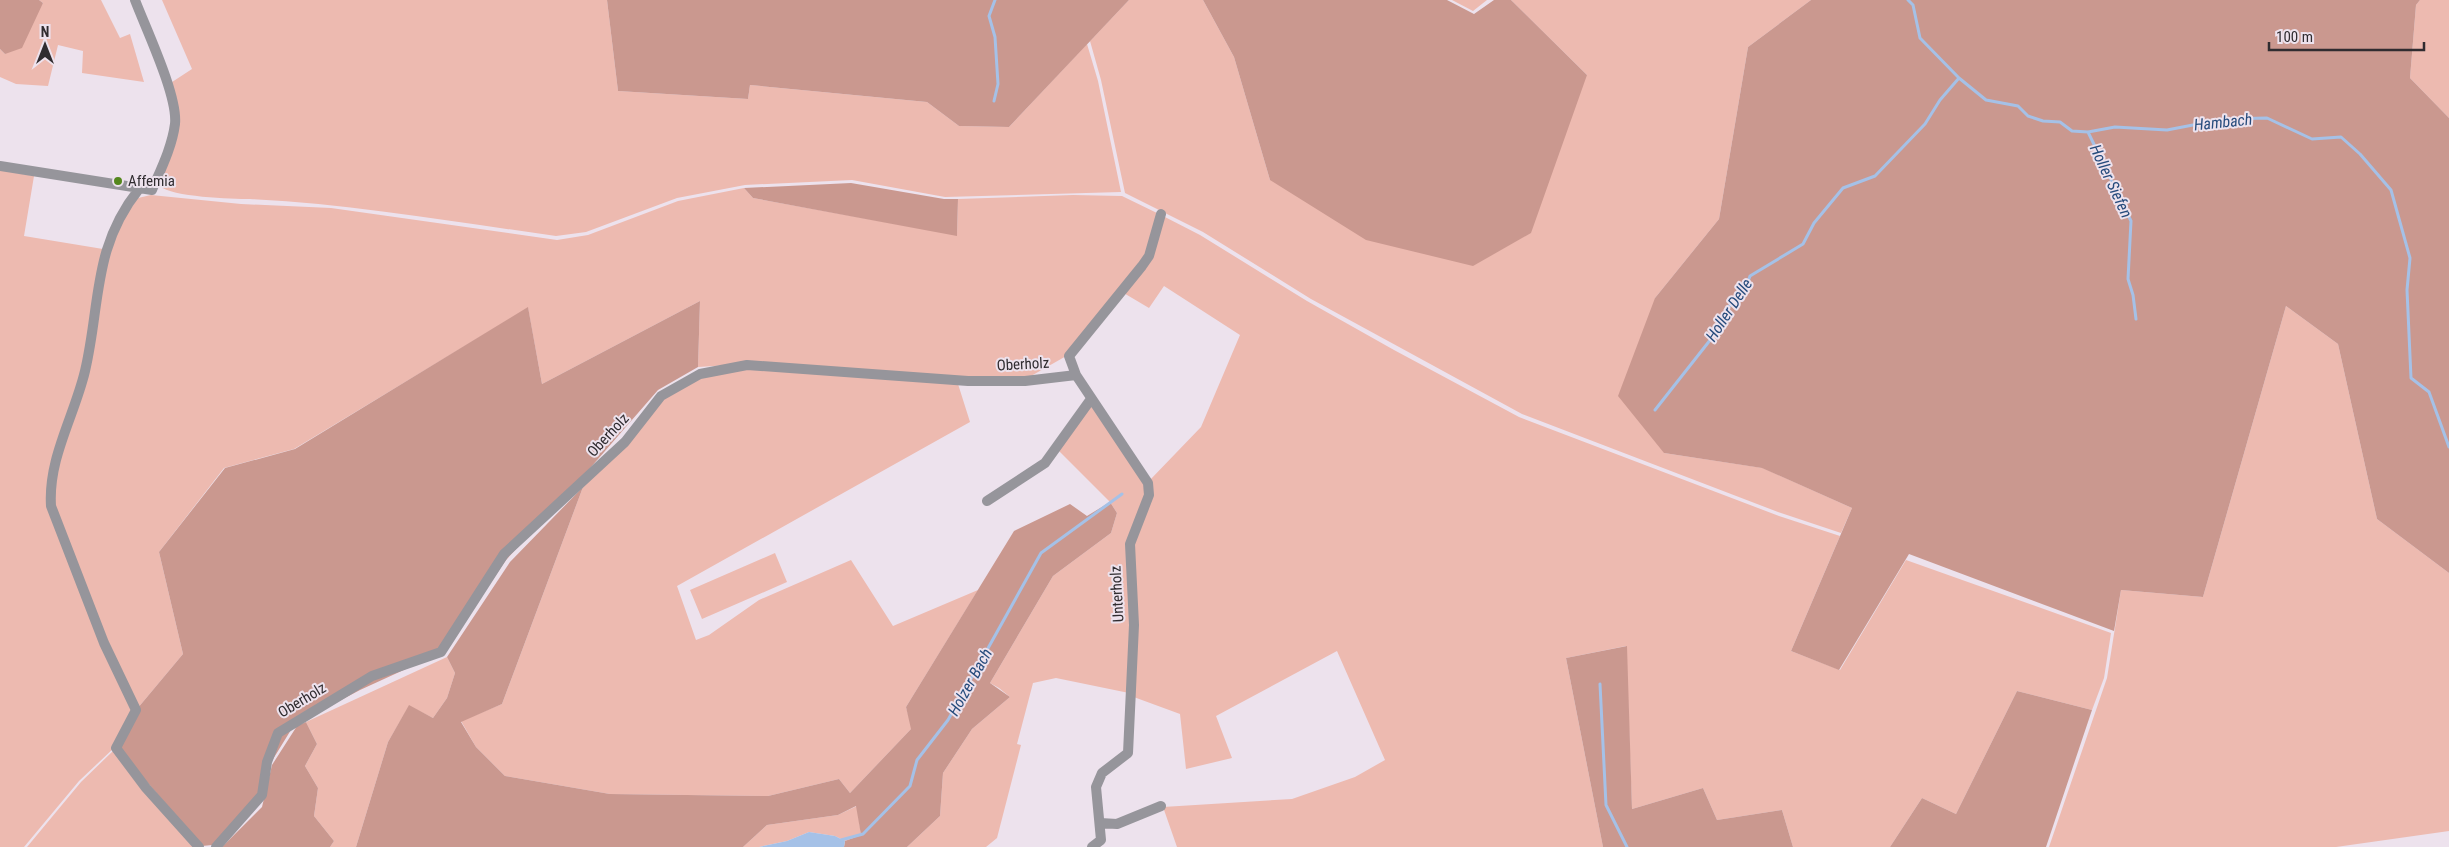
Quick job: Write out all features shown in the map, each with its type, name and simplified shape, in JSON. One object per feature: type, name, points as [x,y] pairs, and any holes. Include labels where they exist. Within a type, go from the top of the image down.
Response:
[{"type":"street","points":[[0,166],[152,190],[166,157],[175,119],[167,86],[135,0]]},
{"type":"street","points":[[139,188],[117,220],[106,250],[85,371],[53,463],[50,488],[51,506],[101,636],[136,710],[116,748],[146,788],[199,847]]},
{"type":"street","name":"Oberholz","points":[[216,847],[262,795],[268,762],[278,733],[372,676],[440,652],[504,554],[625,442],[661,396],[700,374],[747,365],[968,381],[1025,381],[1076,376],[1069,356],[1149,256],[1161,214]]},
{"type":"street","name":"Unterholz","points":[[1076,376],[1148,483],[1149,495],[1130,544],[1134,625],[1128,753],[1102,772],[1096,786],[1103,844],[1092,847]]},
{"type":"street","points":[[986,501],[1045,463],[1091,399]]},
{"type":"street","points":[[1100,823],[1117,824],[1161,806]]},
{"type":"shaded area","points":[[0,0],[39,0],[43,3],[22,48],[5,54],[0,49]]},
{"type":"shaded area","points":[[39,0],[101,0],[120,38],[130,34],[144,82],[82,73],[83,51],[58,45],[48,86],[16,84],[0,77],[0,49],[5,54],[43,3]]},
{"type":"shaded area","points":[[162,0],[607,0],[618,91],[748,99],[750,85],[927,102],[959,126],[1009,127],[1087,44],[1098,81],[1121,192],[945,197],[852,180],[745,185],[677,198],[586,232],[556,236],[365,209],[289,201],[202,197],[176,193],[166,190],[160,186],[159,182],[176,133],[169,84],[192,69]]},
{"type":"shaded area","points":[[607,0],[1129,0],[1009,127],[959,126],[927,102],[750,85],[748,99],[618,91]]},
{"type":"shaded area","points":[[1129,0],[1203,0],[1234,57],[1270,180],[1587,75],[1511,0],[1811,0],[1748,47],[1719,219],[1655,298],[1664,453],[1763,468],[1852,508],[1841,533],[1778,512],[1522,414],[1311,299],[1203,232],[1125,193],[1101,80],[1090,41]]},
{"type":"shaded area","points":[[1203,0],[1447,0],[1474,14],[1494,0],[1511,0],[1587,75],[1531,233],[1473,266],[1366,240],[1270,180],[1234,57]]},
{"type":"shaded area","points":[[1452,0],[1487,0],[1473,11]]},
{"type":"shaded area","points":[[1811,0],[2420,0],[2416,5],[2410,78],[2449,118],[2449,573],[2377,519],[2338,344],[2286,306],[2203,597],[2121,590],[2114,631],[1909,554],[1839,670],[1791,651],[1852,508],[1762,468],[1664,453],[1618,396],[1655,298],[1719,219],[1748,47]]},
{"type":"shaded area","points":[[2420,0],[2449,0],[2449,118],[2410,78],[2416,5]]},
{"type":"shaded area","points":[[0,170],[34,176],[24,236],[103,249],[83,370],[48,487],[135,710],[115,747],[79,781],[24,847],[0,847]]},
{"type":"shaded area","points":[[851,183],[944,199],[958,199],[957,236],[753,198],[744,188]]},
{"type":"shaded area","points":[[744,188],[753,198],[957,235],[958,199],[1073,195],[1122,196],[1159,214],[1147,256],[1068,355],[1024,380],[746,364],[698,367],[700,301],[542,384],[528,308],[294,449],[224,468],[159,552],[183,654],[137,709],[58,523],[51,488],[74,414],[114,231],[138,198],[151,195],[241,204],[331,208],[557,240],[588,235],[678,201]]},
{"type":"shaded area","points":[[1163,216],[1200,235],[1307,301],[1519,417],[1779,516],[1840,536],[1791,651],[1840,670],[1906,560],[2111,633],[2104,678],[2092,710],[2017,691],[1956,814],[1922,798],[1890,847],[1793,847],[1782,810],[1717,820],[1703,788],[1632,809],[1626,646],[1566,658],[1603,847],[1177,847],[1163,807],[1292,799],[1355,777],[1385,760],[1337,651],[1216,716],[1232,758],[1186,769],[1180,714],[1131,696],[1131,543],[1149,481],[1201,427],[1240,335],[1164,286],[1149,308],[1122,292],[1144,269]]},
{"type":"shaded area","points":[[700,301],[698,367],[658,390],[578,482],[506,560],[443,652],[360,690],[294,725],[270,764],[259,805],[212,845],[202,846],[117,747],[137,709],[183,654],[159,552],[225,468],[295,449],[528,307],[542,384]]},
{"type":"shaded area","points":[[2286,306],[2338,344],[2377,519],[2449,573],[2449,831],[2336,847],[2049,847],[2107,678],[2121,590],[2203,597]]},
{"type":"shaded area","points":[[748,367],[958,384],[970,422],[677,586],[696,640],[709,635],[759,600],[851,560],[893,626],[978,590],[906,707],[912,728],[850,793],[839,779],[768,796],[610,794],[505,776],[476,747],[461,721],[502,704],[583,487],[662,395],[699,372]]},
{"type":"shaded area","points":[[1091,401],[1146,483],[1148,494],[1129,543],[1133,624],[1129,693],[1056,678],[1033,683],[1017,744],[1021,745],[997,838],[986,847],[907,847],[940,816],[943,773],[972,729],[1010,697],[990,683],[1053,576],[1111,533],[1117,513],[1110,502],[1057,449]]},
{"type":"shaded area","points":[[583,487],[502,704],[461,722],[476,747],[505,776],[610,794],[768,796],[839,779],[850,793],[911,729],[906,707],[1014,531],[1070,504],[1087,516],[1110,502],[1117,513],[1111,533],[1053,576],[990,683],[1010,697],[972,729],[943,773],[940,816],[907,847],[844,847],[845,841],[861,835],[856,806],[838,815],[767,825],[743,847],[356,847],[388,742],[409,705],[433,718],[447,698],[455,673],[447,657],[510,562]]},
{"type":"shaded area","points":[[775,553],[787,582],[702,619],[690,590]]},
{"type":"shaded area","points":[[1627,646],[1632,809],[1703,788],[1717,820],[1782,810],[1793,847],[1603,847],[1566,658]]},
{"type":"shaded area","points":[[447,657],[455,673],[447,698],[433,718],[409,706],[388,742],[356,847],[330,847],[334,841],[314,816],[318,788],[305,766],[317,744],[306,722]]},
{"type":"shaded area","points":[[2017,691],[2092,710],[2046,847],[1890,847],[1922,798],[1956,814]]},
{"type":"shaded area","points":[[306,722],[317,744],[305,766],[318,788],[314,816],[334,841],[330,847],[222,847],[262,807],[272,765],[297,726]]},
{"type":"shaded area","points":[[115,749],[194,847],[27,847],[81,782]]},
{"type":"shaded area","points":[[857,806],[861,835],[845,841],[835,836],[809,832],[787,841],[759,847],[743,847],[767,825],[838,815]]},
{"type":"water","points":[[809,832],[835,836],[845,841],[844,847],[759,847],[787,841]]},
{"type":"waterway","points":[[994,101],[998,84],[995,37],[989,16],[995,0]]},
{"type":"waterway","name":"Hambach","points":[[1908,0],[1913,5],[1920,38],[1959,78],[1986,100],[2018,106],[2028,116],[2043,121],[2060,122],[2072,131],[2088,132],[2115,127],[2167,130],[2224,119],[2267,118],[2312,139],[2341,137],[2360,154],[2391,190],[2410,258],[2407,290],[2411,378],[2429,392],[2449,447]]},
{"type":"waterway","name":"Holler Delle","points":[[1655,410],[1722,325],[1728,307],[1743,295],[1750,276],[1803,244],[1814,223],[1843,188],[1875,176],[1925,124],[1940,100],[1959,78]]},
{"type":"waterway","name":"Holler Siefen","points":[[2088,132],[2131,221],[2128,279],[2133,295],[2136,319]]},
{"type":"waterway","name":"Holzer Bach","points":[[841,840],[863,834],[910,786],[917,760],[948,720],[1041,553],[1122,494]]},
{"type":"waterway","points":[[1600,684],[1606,805],[1627,847]]},
{"type":"place","name":"Affemia","points":[[118,181]]}]
